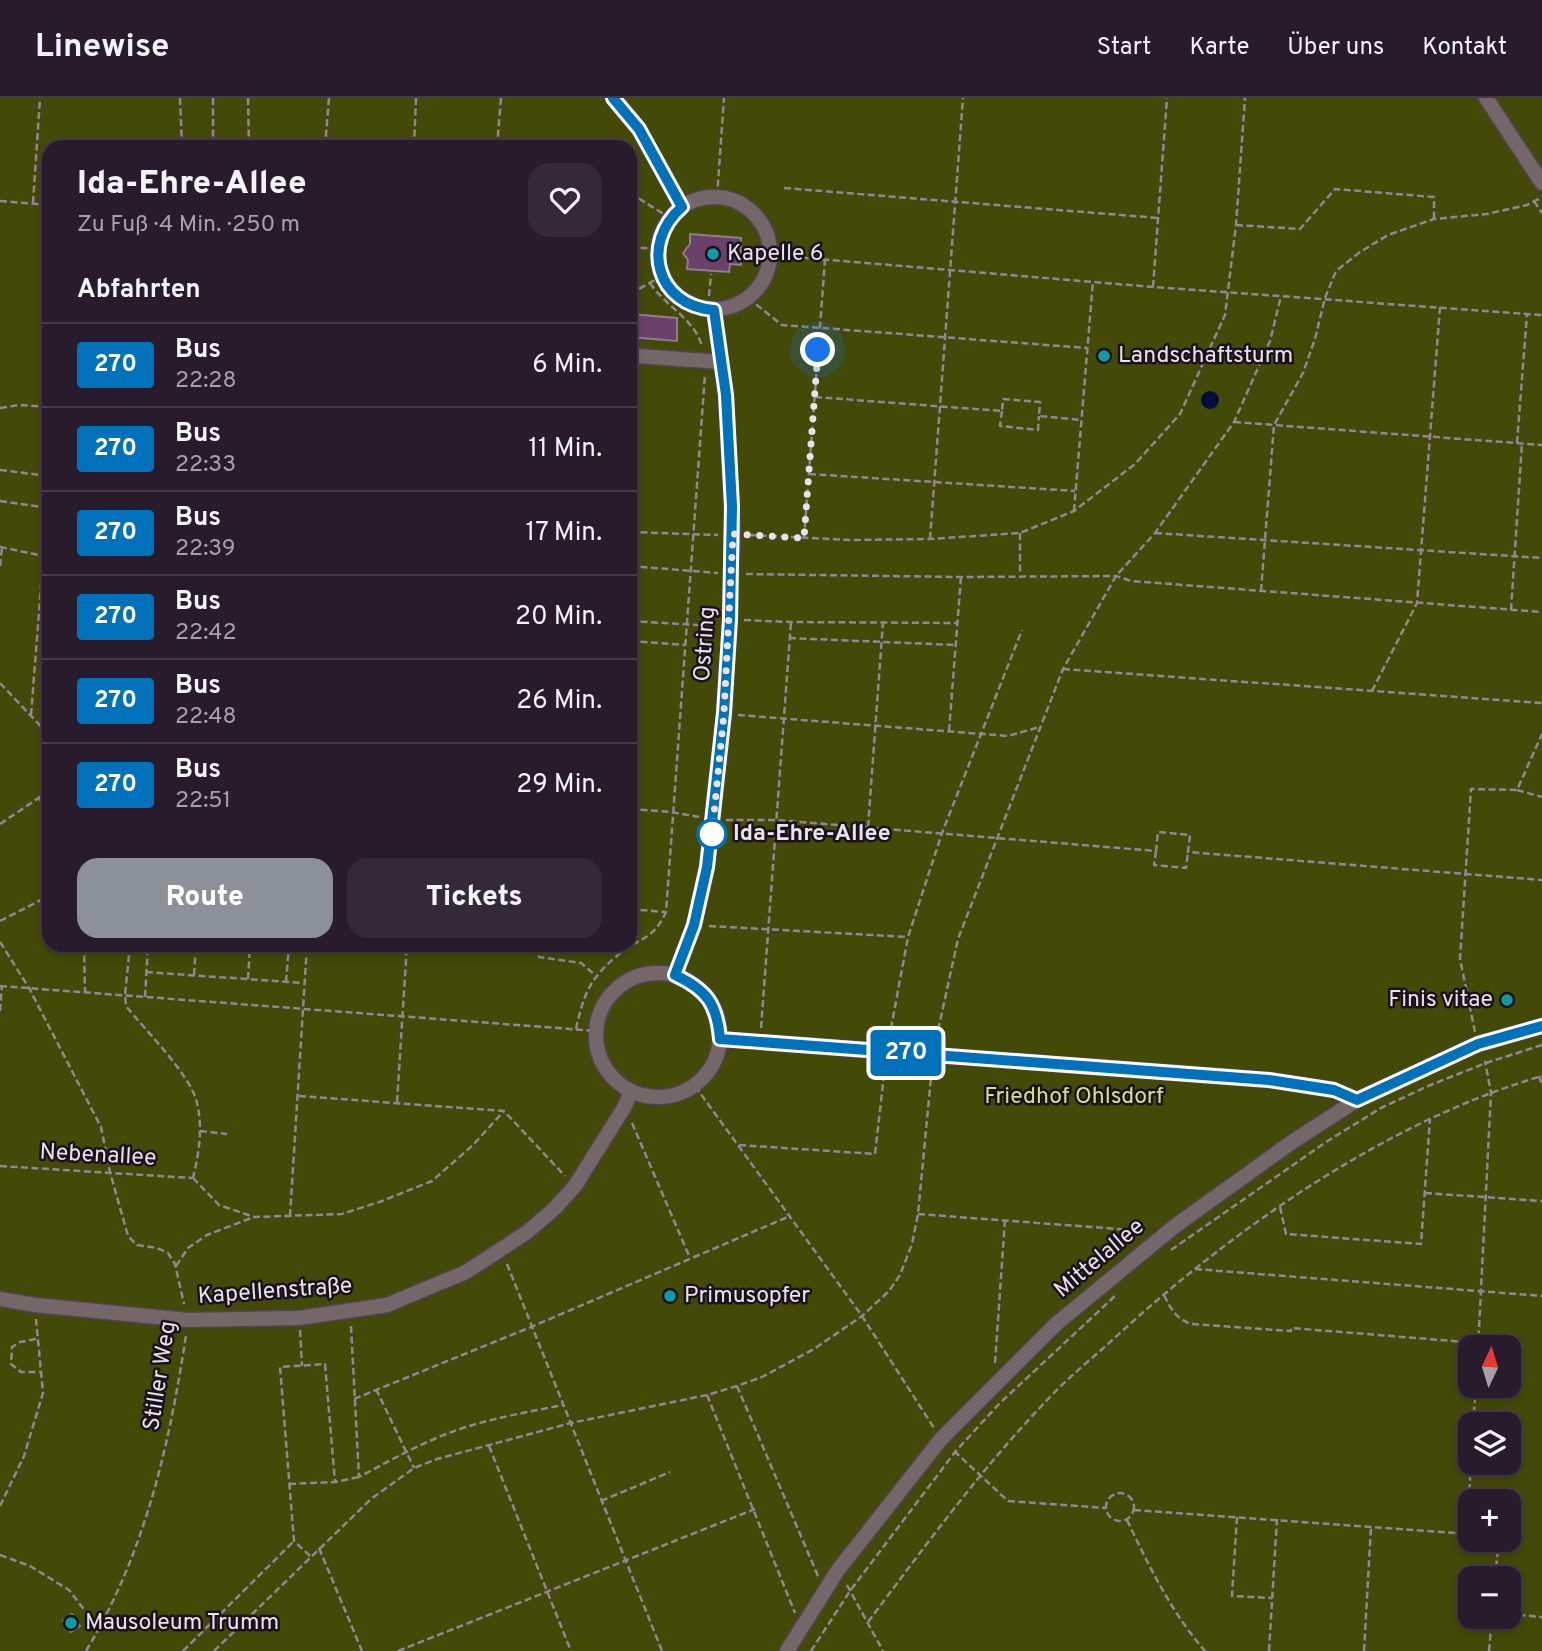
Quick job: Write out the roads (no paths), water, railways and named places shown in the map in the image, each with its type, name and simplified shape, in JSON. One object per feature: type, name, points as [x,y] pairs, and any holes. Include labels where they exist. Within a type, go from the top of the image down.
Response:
[{"type":"street","points":[[613,98],[639,129],[682,207]]},
{"type":"street","points":[[1486,98],[1542,183]]},
{"type":"street","points":[[717,197],[743,205],[754,214],[766,231],[770,256],[764,279],[748,299],[732,307],[711,310],[681,299],[656,279],[657,249],[662,230],[682,207],[699,199],[717,197]]},
{"type":"street","name":"Ostring","points":[[675,975],[694,925],[707,867],[714,820],[730,623],[733,534],[726,395],[711,310]]},
{"type":"street","points":[[638,356],[721,362]]},
{"type":"street","points":[[653,973],[675,975],[694,984],[709,999],[718,1018],[720,1039],[717,1057],[708,1073],[695,1086],[680,1094],[647,1096],[631,1091],[615,1081],[604,1066],[597,1048],[597,1031],[602,1008],[615,991],[633,979],[653,973]]},
{"type":"street","name":"Mittelallee","points":[[787,1651],[838,1570],[941,1439],[1056,1324],[1167,1232],[1292,1142],[1357,1100],[1478,1044],[1542,1026]]},
{"type":"street","points":[[720,1039],[1269,1080],[1334,1090],[1357,1100]]},
{"type":"street","name":"Kapellenstraße","points":[[0,1299],[188,1320],[299,1318],[387,1305],[466,1272],[526,1234],[575,1186],[625,1106],[631,1091]]},
{"type":"water","points":[[1210,391],[1216,394],[1219,400],[1216,406],[1210,409],[1204,406],[1201,400],[1204,394]]},
{"type":"place","name":"Kapelle 6","points":[[713,254]]},
{"type":"place","name":"Landschaftsturm","points":[[1104,356]]},
{"type":"place","name":"Ida-Ehre-Allee","points":[[712,834]]},
{"type":"place","name":"Finis vitae","points":[[1507,1000]]},
{"type":"place","name":"Primusopfer","points":[[670,1296]]},
{"type":"place","name":"Mausoleum Trumm","points":[[71,1623]]},
{"type":"park label","name":"Friedhof Ohlsdorf","points":[[1074,1097]]}]
